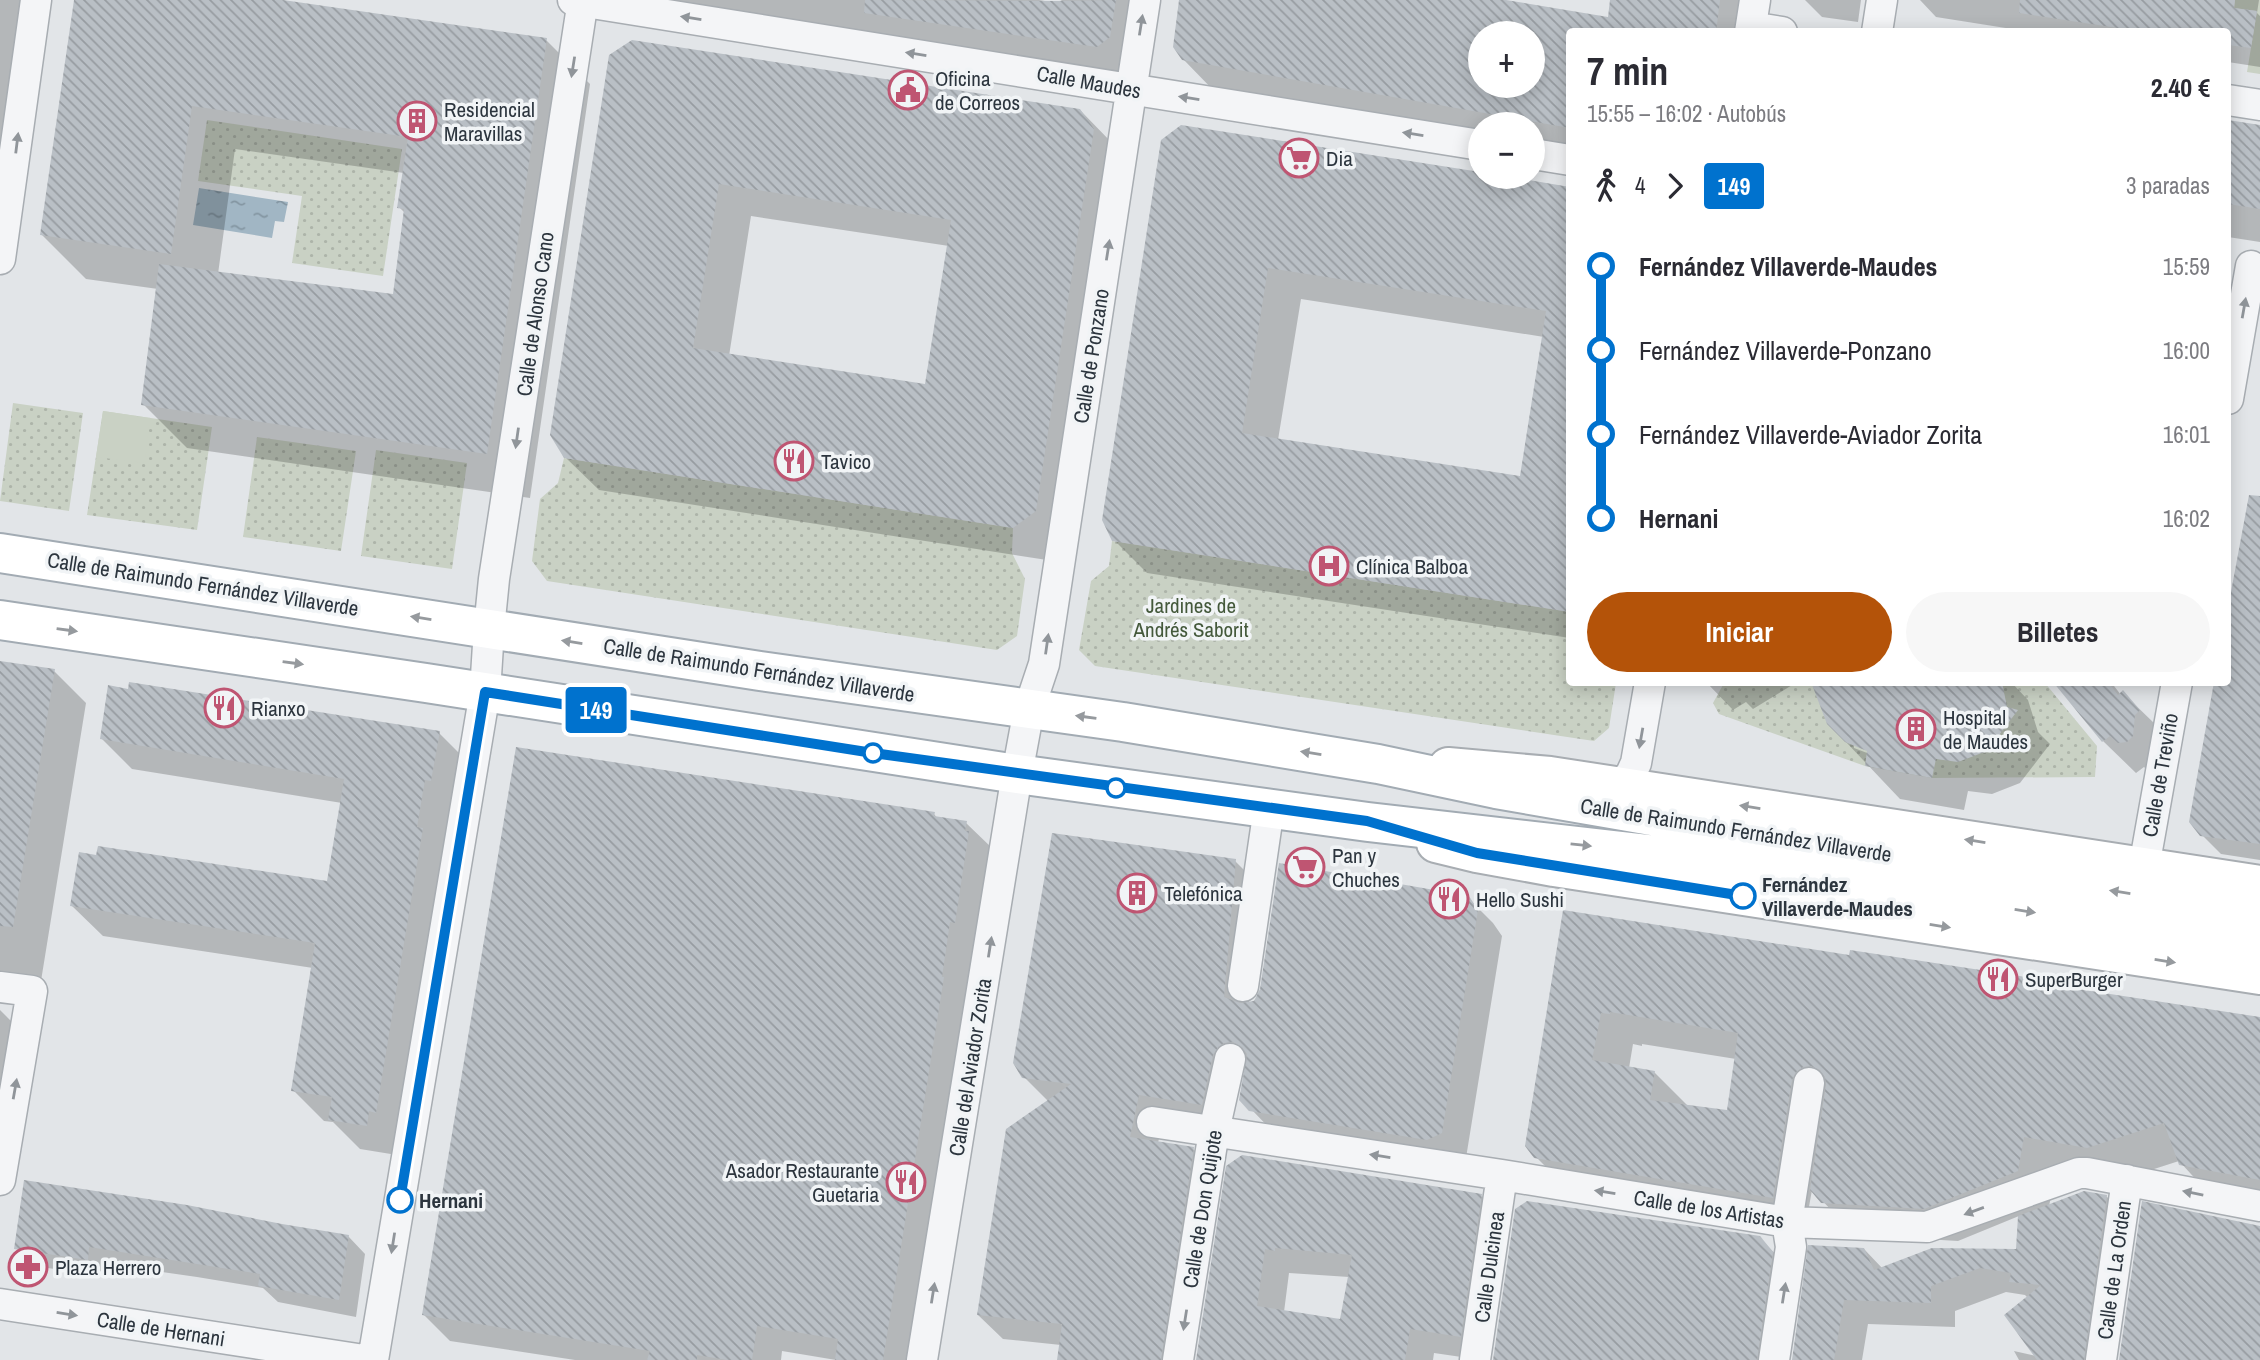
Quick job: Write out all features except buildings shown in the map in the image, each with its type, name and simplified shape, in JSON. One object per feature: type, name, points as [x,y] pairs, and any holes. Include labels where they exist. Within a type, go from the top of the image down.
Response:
[{"type":"main road","name":"Calle de Raimundo Fernández Villaverde","points":[[0,553],[761,671],[1123,722],[1378,764],[1496,789],[1756,834],[2260,914]]},
{"type":"main road","name":"Calle de Raimundo Fernández Villaverde","points":[[0,620],[1017,774],[1367,821],[1673,857],[2260,948]]},
{"type":"main road","name":"Calle de Raimundo Fernández Villaverde","points":[[1378,764],[1511,771],[2260,885]]},
{"type":"main road","name":"Calle de Raimundo Fernández Villaverde","points":[[1367,821],[1455,849],[1501,858],[2260,975]]},
{"type":"street","points":[[0,259],[36,0]]},
{"type":"street","name":"Calle Maudes","points":[[580,0],[1468,143]]},
{"type":"street","name":"Calle de Alonso Cano","points":[[488,629],[580,0]]},
{"type":"street","name":"Calle de Ponzano","points":[[1029,709],[1044,664],[1145,0]]},
{"type":"street","points":[[1878,28],[1882,0]]},
{"type":"street","points":[[1752,19],[1773,28]]},
{"type":"street","points":[[2231,100],[2260,105]]},
{"type":"street","points":[[1545,156],[1566,159]]},
{"type":"street","points":[[2231,377],[2246,266]]},
{"type":"street","points":[[373,1360],[485,692],[488,629]]},
{"type":"street","points":[[1618,786],[1630,776],[1636,763],[1649,686]]},
{"type":"street","name":"Calle de Treviño","points":[[2144,867],[2176,686]]},
{"type":"street","points":[[1017,774],[1029,709]]},
{"type":"street","name":"Calle del Aviador Zorita","points":[[922,1360],[1017,774]]},
{"type":"street","points":[[1242,986],[1269,808]]},
{"type":"street","points":[[0,987],[32,991],[0,1180]]},
{"type":"street","name":"Calle de Don Quijote","points":[[1178,1360],[1214,1131],[1230,1059]]},
{"type":"street","points":[[1774,1360],[1791,1247],[1787,1222],[1809,1083]]},
{"type":"street","name":"Calle de los Artistas","points":[[1152,1122],[1787,1222],[1927,1227],[2079,1173],[2260,1206]]},
{"type":"street","name":"Calle Dulcinea","points":[[1475,1360],[1502,1175]]},
{"type":"street","name":"Calle de La Orden","points":[[2101,1360],[2127,1180]]},
{"type":"street","name":"Calle de Hernani","points":[[0,1304],[364,1360]]},
{"type":"green space","points":[[2235,0],[2260,0],[2260,74],[2247,72],[2257,11],[2234,8]]},
{"type":"green space","points":[[207,120],[402,149],[383,276],[292,263],[302,196],[198,181]]},
{"type":"green space","points":[[13,403],[83,413],[69,511],[0,501]]},
{"type":"green space","points":[[103,411],[212,427],[197,530],[87,515]]},
{"type":"green space","points":[[103,411],[150,418],[145,463],[96,457]]},
{"type":"green space","points":[[257,437],[356,451],[341,551],[243,537]]},
{"type":"green space","points":[[376,450],[467,463],[452,569],[361,556]]},
{"type":"green space","points":[[564,458],[1013,528],[1012,553],[1025,579],[1017,636],[997,650],[547,581],[532,561],[540,499],[558,483]]},
{"type":"green space","name":"Jardines de Andrés Saborit","points":[[1112,541],[1566,611],[1566,686],[1616,686],[1609,728],[1594,741],[1095,666],[1079,650],[1091,581],[1109,566]]},
{"type":"green space","points":[[1722,686],[2047,686],[2097,746],[2095,777],[1932,778],[1865,766],[1719,714],[1713,703]]},
{"type":"water","points":[[199,188],[288,202],[284,222],[275,221],[272,238],[193,225]]},
{"type":"bus line","name":"149","points":[[400,1200],[485,692],[873,753],[1367,821],[1455,849],[1743,896]]},
{"type":"place","name":"Oficina de Correos","points":[[908,90]]},
{"type":"place","name":"Residencial Maravillas","points":[[417,121]]},
{"type":"place","name":"Dia","points":[[1299,158]]},
{"type":"place","name":"Tavico","points":[[794,461]]},
{"type":"place","name":"Clínica Balboa","points":[[1329,566]]},
{"type":"place","name":"Rianxo","points":[[224,708]]},
{"type":"place","name":"Hospital de Maudes","points":[[1916,729]]},
{"type":"place","name":"Pan y Chuches","points":[[1305,867]]},
{"type":"place","name":"Telefónica","points":[[1137,893]]},
{"type":"place","name":"Fernández Villaverde-Maudes","points":[[1743,896]]},
{"type":"place","name":"Hello Sushi","points":[[1449,899]]},
{"type":"place","name":"SuperBurger","points":[[1998,979]]},
{"type":"place","name":"Asador Restaurante Guetaria","points":[[906,1182]]},
{"type":"place","name":"Hernani","points":[[400,1200]]},
{"type":"place","name":"Plaza Herrero","points":[[28,1267]]}]
